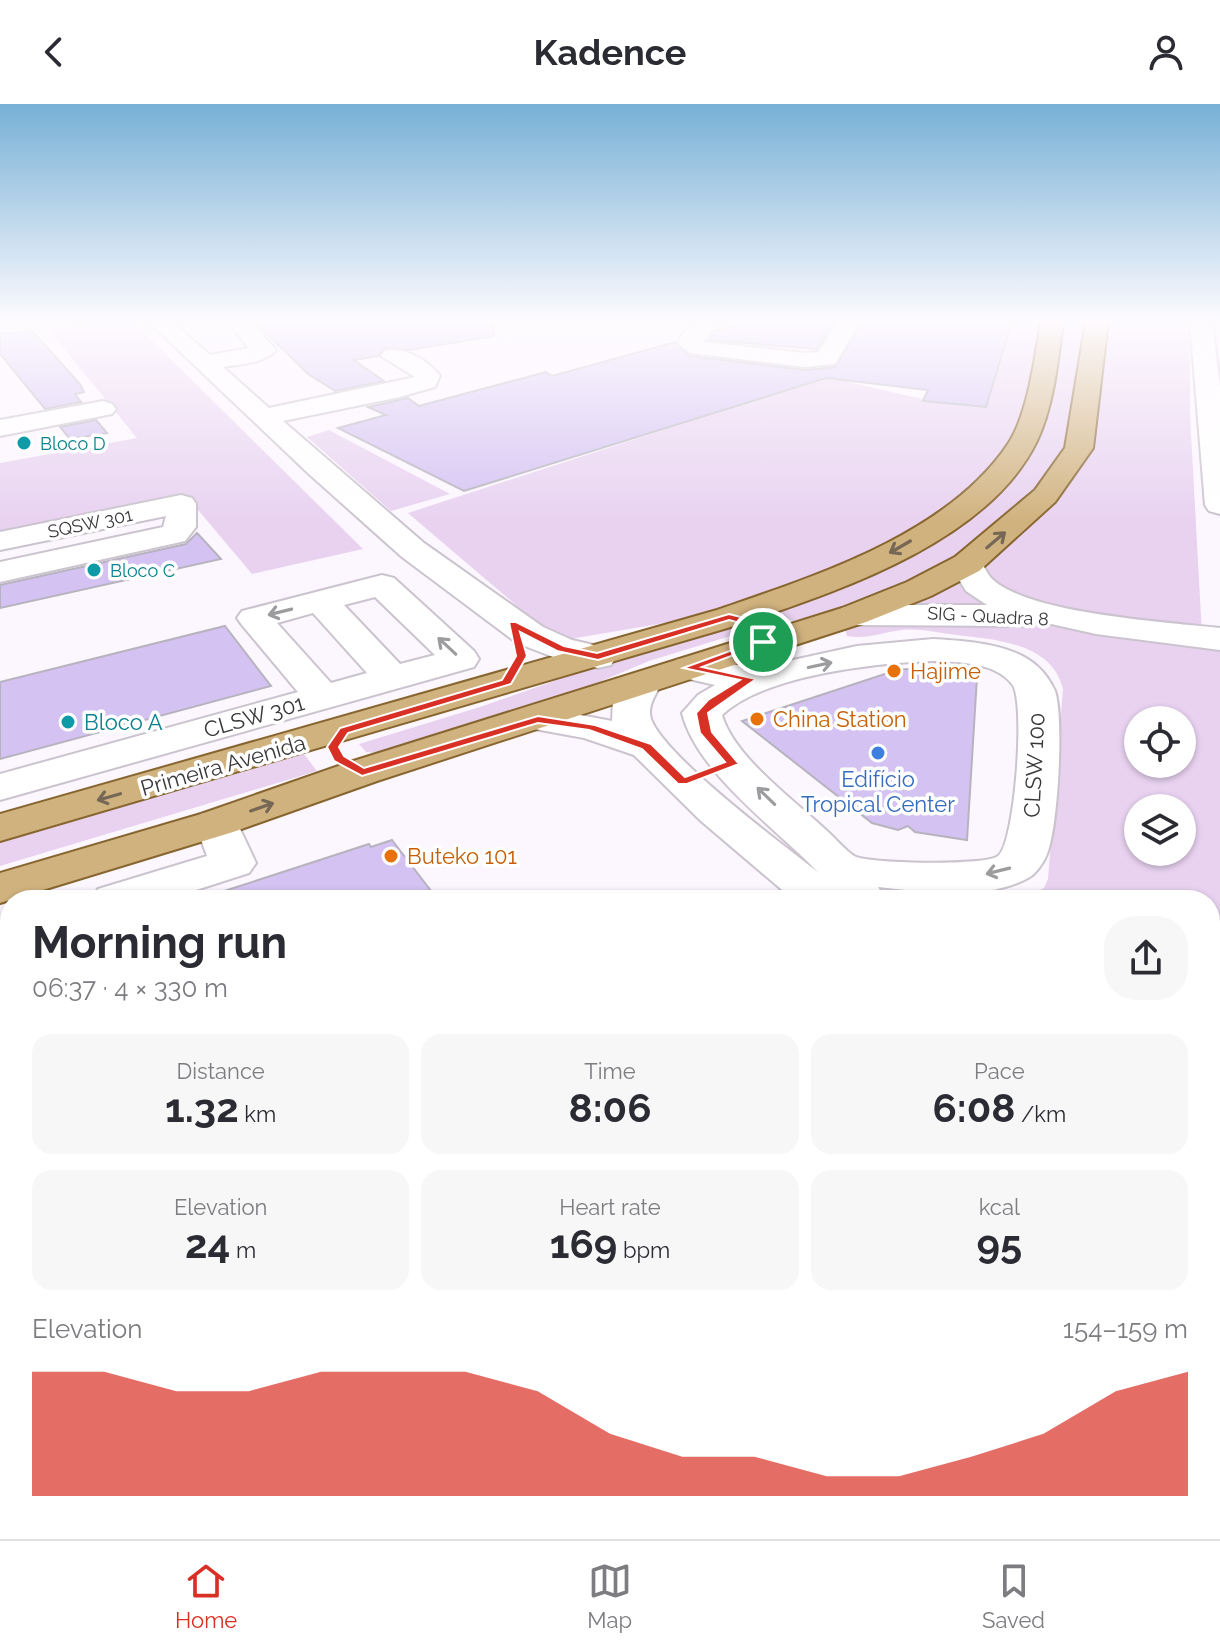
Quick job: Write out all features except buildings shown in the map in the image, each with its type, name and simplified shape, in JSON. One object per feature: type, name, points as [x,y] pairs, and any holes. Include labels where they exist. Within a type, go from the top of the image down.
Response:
[{"type":"main road","name":"Primeira Avenida","points":[[0,828],[334,713],[507,682],[729,617],[801,592],[883,556],[941,523],[987,487],[1022,443],[1038,388]]},
{"type":"main road","points":[[757,661],[854,615],[919,589],[967,564],[1045,496],[1079,448],[1088,388]]},
{"type":"main road","points":[[729,617],[760,625],[757,661]]},
{"type":"main road","points":[[0,888],[225,843],[362,772],[538,719],[689,668]]},
{"type":"main road","points":[[334,713],[335,752],[362,772]]},
{"type":"street","points":[[232,388],[377,521],[513,625],[553,646],[598,657]]},
{"type":"street","points":[[263,417],[407,388]]},
{"type":"street","points":[[1214,388],[1220,505]]},
{"type":"street","points":[[0,428],[103,409]]},
{"type":"street","name":"SQSW 301","points":[[0,541],[181,504],[181,527],[174,534],[0,572]]},
{"type":"street","name":"SIG - Quadra 8","points":[[967,564],[972,577],[999,598],[1058,614],[1220,639]]},
{"type":"street","name":"CLSW 301","points":[[0,787],[334,713],[392,678],[461,659],[382,585],[321,601]]},
{"type":"street","points":[[334,713],[254,618],[321,601],[392,678]]},
{"type":"street","name":"SIG - Quadra 8","points":[[854,615],[981,614],[1122,625]]},
{"type":"street","points":[[507,682],[522,656],[513,625]]},
{"type":"street","name":"CLSW 100","points":[[689,668],[757,661],[932,650],[977,655],[1009,663],[1025,675],[1036,692],[1039,709],[1030,834],[1024,856],[1013,868],[983,875],[843,890],[706,733],[702,713],[757,661]]},
{"type":"street","points":[[642,685],[633,698],[631,719],[647,746],[683,782],[843,890]]},
{"type":"street","points":[[538,719],[591,727],[647,746]]},
{"type":"street","points":[[683,782],[733,764]]},
{"type":"street","points":[[134,890],[225,843]]},
{"type":"shaded area","points":[[96,388],[200,388],[363,549],[252,574],[188,498],[0,536],[0,463],[137,438]]},
{"type":"shaded area","points":[[792,388],[874,388],[940,403],[974,407],[980,388],[1190,388],[1202,635],[909,607],[793,621],[766,606],[558,641],[408,513]]},
{"type":"shaded area","points":[[329,430],[450,494],[391,511],[307,437]]},
{"type":"shaded area","points":[[1020,619],[1220,644],[1220,890],[1040,890],[1048,879],[1063,689],[1057,674],[1035,653],[989,639],[915,630],[847,636],[845,629],[863,621]]},
{"type":"shaded area","points":[[740,623],[750,630],[649,661],[573,693],[377,753],[366,752],[359,744],[480,707],[637,652]]},
{"type":"shaded area","points":[[301,750],[317,771],[0,866],[0,839]]},
{"type":"place","name":"Bloco D","points":[[24,443]]},
{"type":"place","name":"Bloco C","points":[[94,570]]},
{"type":"place","name":"Hajime","points":[[894,671]]},
{"type":"place","name":"China Station","points":[[757,719]]},
{"type":"place","name":"Bloco A","points":[[68,722]]},
{"type":"place","name":"Edifício Tropical Center","points":[[878,753]]},
{"type":"place","name":"Buteko 101","points":[[391,856]]},
{"type":"route","points":[[729,617],[743,618],[760,625],[763,642],[689,668],[751,679],[712,703],[702,713],[706,733],[733,764],[683,782],[647,746],[591,727],[538,719],[362,772],[339,758],[333,747],[333,742],[344,730],[507,682],[518,668],[522,656],[513,625],[561,649],[598,657],[729,617]]}]
